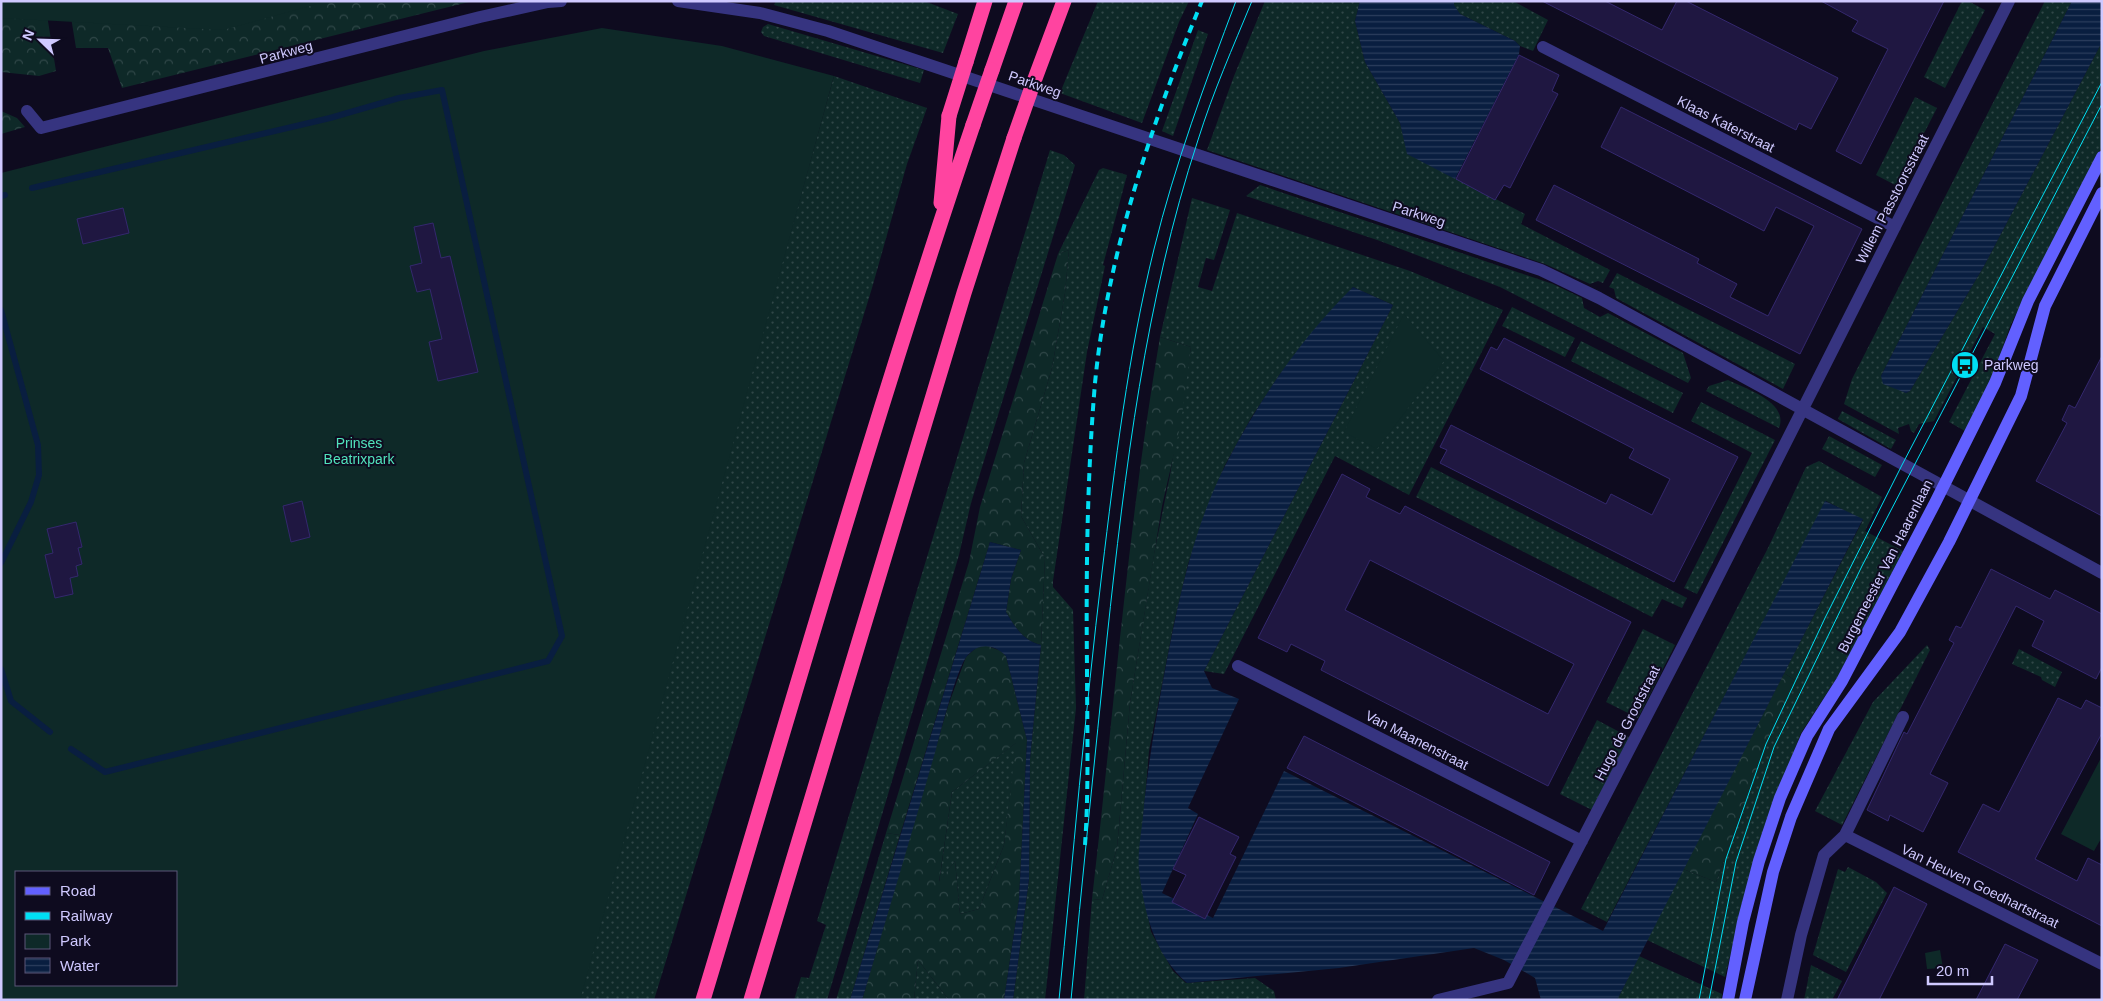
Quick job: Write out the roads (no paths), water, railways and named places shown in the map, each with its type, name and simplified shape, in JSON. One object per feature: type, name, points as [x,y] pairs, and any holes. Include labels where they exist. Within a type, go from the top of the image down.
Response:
[{"type":"highway","points":[[939,227],[949,116],[985,1]]},
{"type":"highway","points":[[702,1000],[939,227],[1016,1]]},
{"type":"highway","points":[[751,1000],[964,293],[1014,138],[1064,1]]},
{"type":"main road","name":"Burgemeester Van Haarenlaan","points":[[1728,1000],[1752,887],[1780,798],[1807,736],[1846,672],[1943,486],[1995,383],[2028,301],[2102,157]]},
{"type":"main road","points":[[1745,1000],[1776,863],[1790,816],[1829,729],[1900,632],[1969,502],[2021,396],[2045,306],[2102,193]]},
{"type":"street","name":"Parkweg","points":[[27,111],[42,128],[480,17],[548,2],[561,1]]},
{"type":"street","name":"Parkweg","points":[[678,1],[760,13],[828,31],[1541,270],[1599,298],[2102,574]]},
{"type":"street","name":"Willem Passtoorsstraat","points":[[1802,410],[2009,1]]},
{"type":"street","name":"Klaas Katerstraat","points":[[1543,47],[1895,227]]},
{"type":"street","name":"Hugo de Grootstraat","points":[[1438,1000],[1508,983],[1513,975],[1686,642],[1802,410]]},
{"type":"street","name":"Van Maanenstraat","points":[[1238,666],[1582,841]]},
{"type":"street","points":[[1787,1000],[1801,934],[1824,855],[1845,835],[1903,717]]},
{"type":"street","name":"Van Heuven Goedhartstraat","points":[[1845,835],[2102,964]]},
{"type":"water","points":[[1360,1],[1454,1],[1454,5],[1460,14],[1515,41],[1520,46],[1519,54],[1455,179],[1407,154],[1400,123],[1365,62],[1355,21]]},
{"type":"water","points":[[2072,1],[2102,1],[2102,42],[1984,266],[1910,391],[1906,393],[1883,384],[1881,376]]},
{"type":"water","points":[[1353,287],[1393,305],[1204,671],[1212,688],[1239,699],[1188,808],[1198,814],[1162,893],[1213,918],[1284,771],[1603,931],[1825,501],[1863,519],[1617,1000],[1541,1000],[1535,978],[1504,960],[1474,948],[1339,968],[1187,983],[1166,959],[1153,931],[1144,901],[1139,870],[1140,838],[1151,752],[1171,639],[1196,537],[1226,464],[1267,393],[1316,327]]},
{"type":"water","points":[[990,542],[1021,550],[1011,579],[1006,612],[1024,637],[1041,645],[1030,759],[1029,879],[1013,1000],[1004,1000],[1019,900],[1027,740],[1006,656],[997,649],[987,646],[976,648],[972,651],[967,656],[959,673],[862,1000],[850,1000]]},
{"type":"waterway","points":[[32,188],[330,118],[399,98],[442,90],[562,636],[548,661],[105,772],[71,749]]},
{"type":"waterway","points":[[1,196],[5,195]]},
{"type":"waterway","points":[[1,310],[38,445],[39,475],[31,502],[1,563]]},
{"type":"waterway","points":[[1,669],[11,701],[50,732]]},
{"type":"tram line","points":[[1059,1000],[1096,625],[1123,410],[1137,329],[1154,249],[1171,186],[1202,93],[1236,1]]},
{"type":"tram line","points":[[1071,1000],[1114,575],[1139,386],[1164,262],[1180,201],[1204,122],[1252,1]]},
{"type":"tram line","points":[[1699,1000],[1726,859],[1766,744],[1825,618],[1902,465],[2102,82]]},
{"type":"tram line","points":[[1709,1000],[1736,862],[1774,747],[1862,566],[2102,104]]},
{"type":"railway","points":[[1085,845],[1089,490],[1092,419],[1101,335],[1121,237],[1135,189],[1166,93],[1202,1]]},
{"type":"place","name":"Parkweg","points":[[1965,365]]},
{"type":"park label","name":"Prinses Beatrixpark","points":[[359,452]]}]
